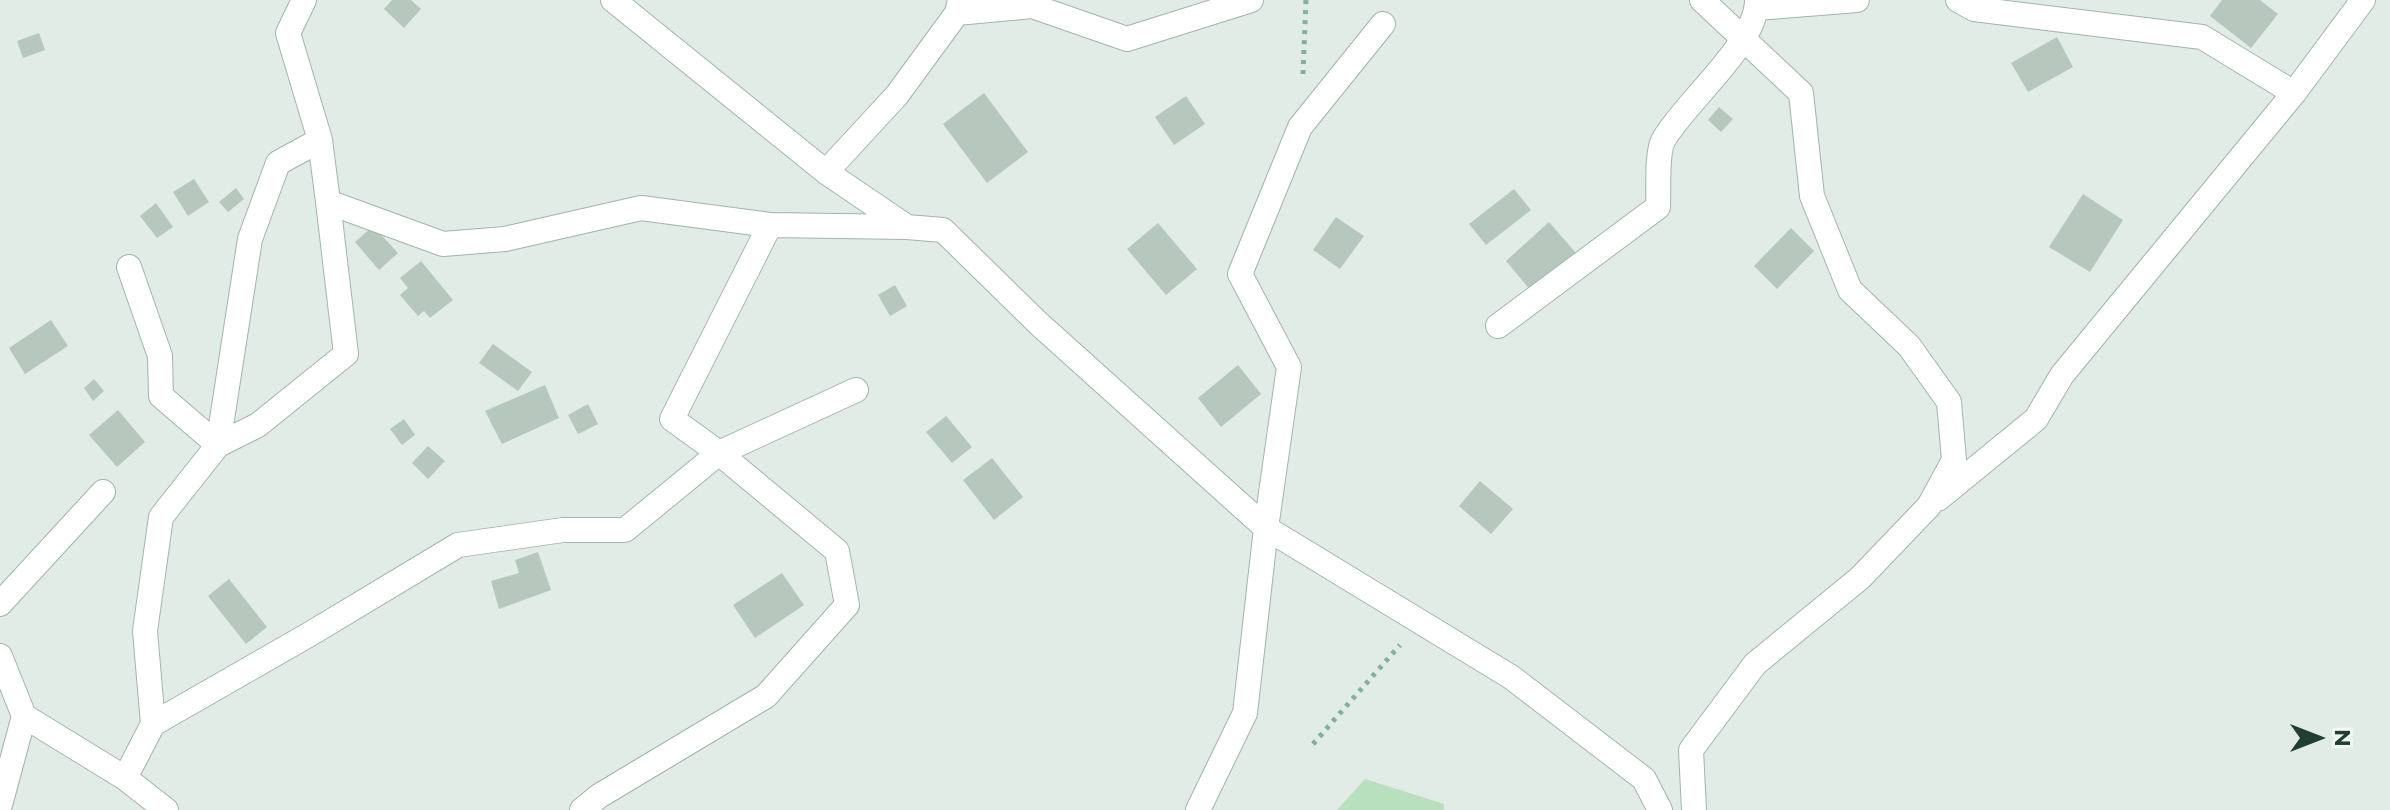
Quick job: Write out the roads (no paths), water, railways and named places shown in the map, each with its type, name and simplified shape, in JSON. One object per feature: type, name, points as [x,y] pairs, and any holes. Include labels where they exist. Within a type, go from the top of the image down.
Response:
[{"type":"street","points":[[125,778],[153,724],[145,631],[161,517],[218,445],[258,425],[346,354],[320,140],[288,33],[304,0]]},
{"type":"street","points":[[613,0],[826,172],[907,227]]},
{"type":"street","points":[[826,172],[897,95],[959,7],[1032,6],[1127,39],[1251,0]]},
{"type":"street","points":[[1702,0],[1801,93],[1812,196],[1850,290],[1909,346],[1949,402],[1954,460],[1929,506]]},
{"type":"street","points":[[1498,326],[1658,207],[1661,141],[1744,37],[1757,4],[1857,0]]},
{"type":"street","points":[[1958,0],[1974,9],[2202,37],[2294,93]]},
{"type":"street","points":[[1694,810],[1691,750],[1755,664],[1860,578],[1929,506],[2036,419],[2062,375],[2294,93],[2363,0]]},
{"type":"street","points":[[1198,810],[1245,713],[1266,528],[1289,367],[1240,274],[1300,127],[1383,24]]},
{"type":"street","points":[[218,445],[250,239],[278,163],[320,140]]},
{"type":"street","points":[[328,202],[443,244],[505,239],[641,208],[770,225],[943,230],[1038,323],[1266,528],[1511,677],[1644,779],[1660,810]]},
{"type":"street","points":[[582,810],[599,796],[766,696],[847,605],[837,551],[719,453],[672,419],[770,225]]},
{"type":"street","points":[[129,267],[160,356],[161,396],[218,445]]},
{"type":"street","points":[[153,724],[458,545],[563,530],[625,530],[719,453],[856,390]]},
{"type":"street","points":[[0,604],[103,492]]},
{"type":"street","points":[[0,656],[24,716],[125,778],[166,810]]},
{"type":"street","points":[[0,805],[24,716]]}]
